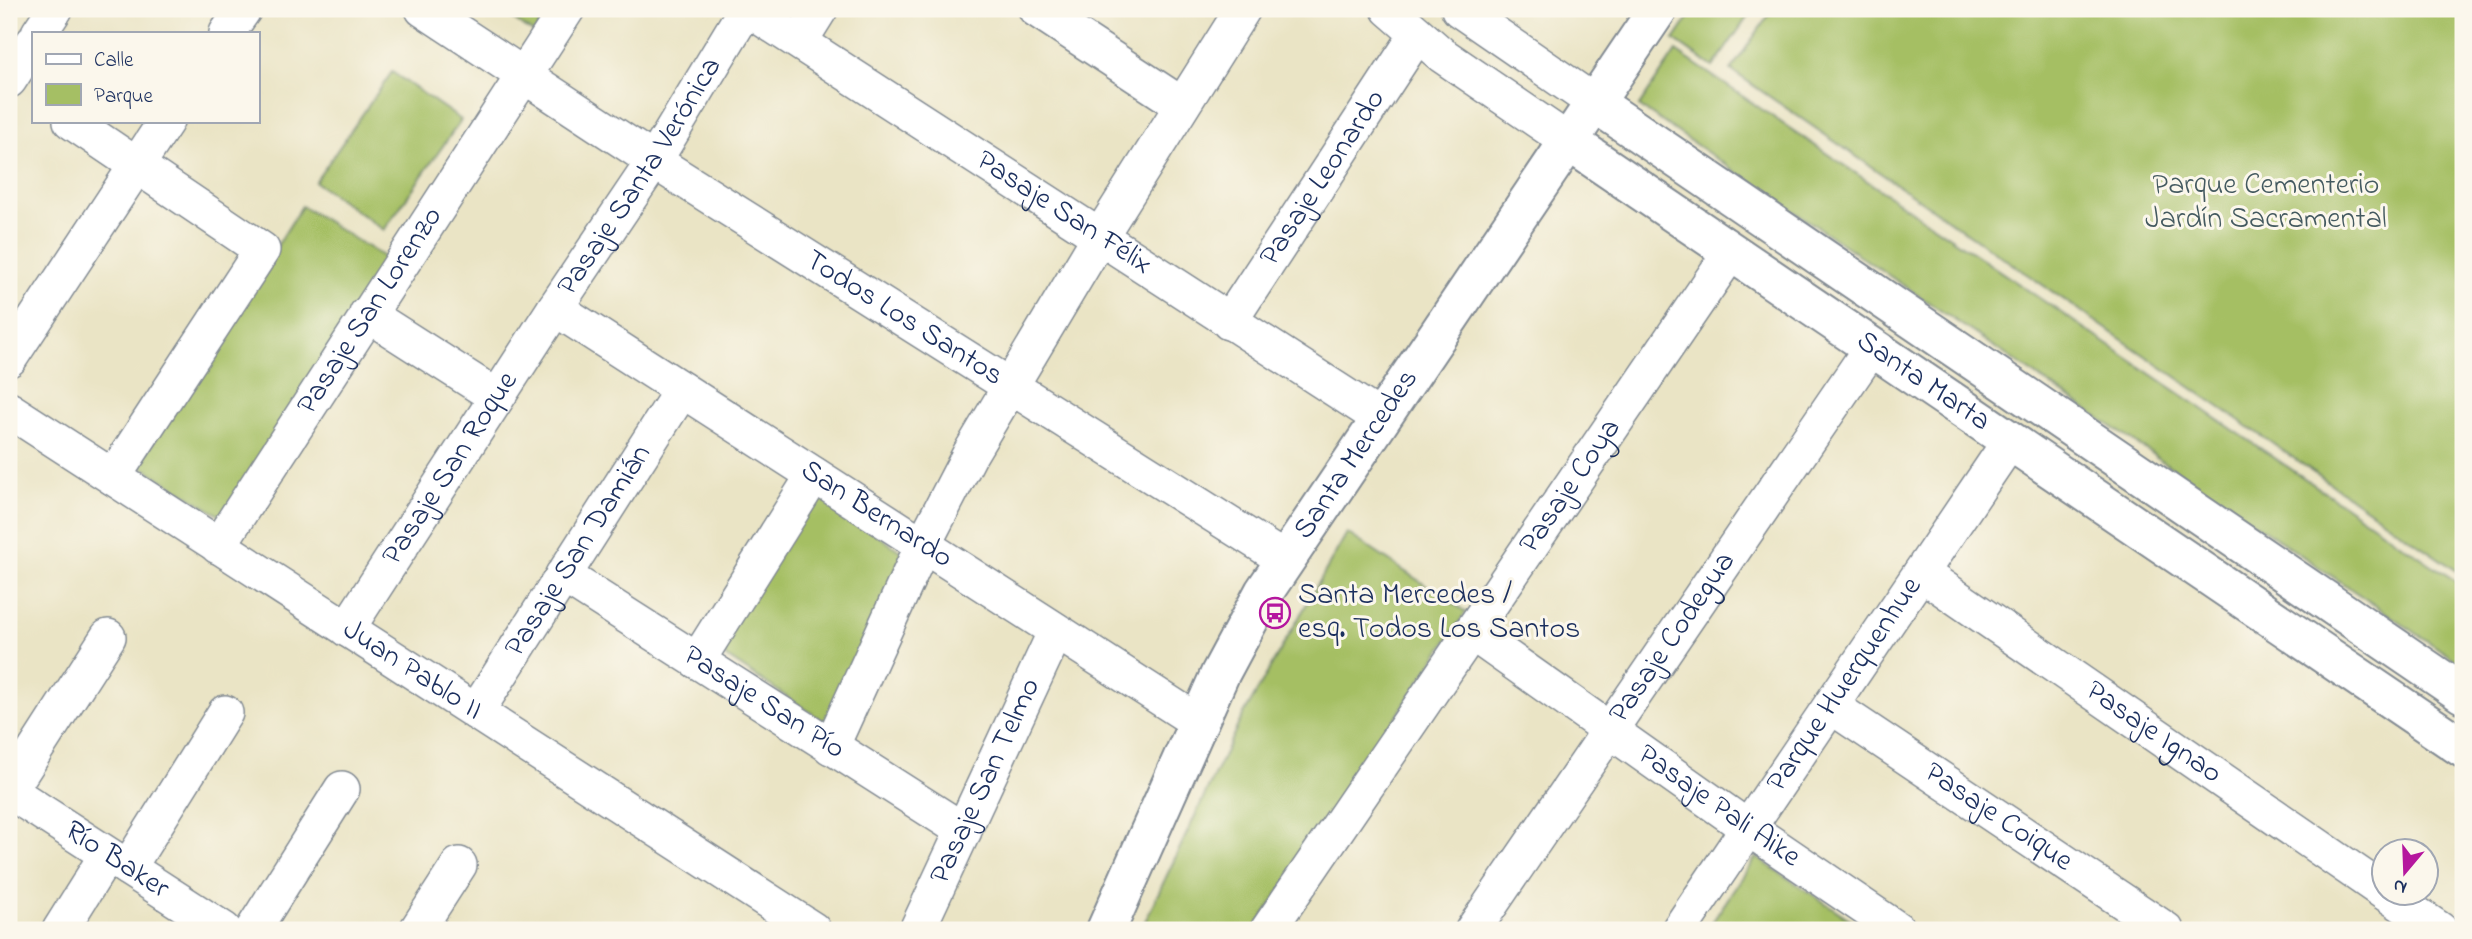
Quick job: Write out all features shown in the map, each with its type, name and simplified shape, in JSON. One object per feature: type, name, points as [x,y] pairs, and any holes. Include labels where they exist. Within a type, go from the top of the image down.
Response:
[{"type":"street","points":[[40,32],[55,9]]},
{"type":"street","points":[[228,32],[244,9]]},
{"type":"street","name":"Todos Los Santos","points":[[424,9],[654,161],[1284,559]]},
{"type":"street","name":"Pasaje San Lorenzo","points":[[218,546],[567,9]]},
{"type":"street","name":"Pasaje San Félix","points":[[747,9],[1380,418]]},
{"type":"street","name":"Pasaje Santa Verónica","points":[[555,308],[654,161],[747,9]]},
{"type":"street","points":[[800,41],[820,9]]},
{"type":"street","points":[[831,747],[923,545],[970,454],[1099,237],[1243,9]]},
{"type":"street","name":"Santa Marta","points":[[1389,9],[1450,61],[2463,748]]},
{"type":"street","name":"Santa Marta","points":[[1459,9],[2463,694]]},
{"type":"street","name":"Santa Mercedes","points":[[1106,930],[1198,722],[1244,626],[1284,559],[1658,9]]},
{"type":"street","points":[[1051,13],[1182,105]]},
{"type":"street","name":"Pasaje Leonardo","points":[[1229,322],[1417,35]]},
{"type":"street","points":[[32,45],[9,80],[32,95]]},
{"type":"street","points":[[73,122],[262,250],[113,477]]},
{"type":"street","points":[[9,359],[165,122]]},
{"type":"street","name":"Pasaje Coya","points":[[1268,930],[1731,252]]},
{"type":"street","name":"San Bernardo","points":[[555,308],[1198,722]]},
{"type":"street","name":"Pasaje San Roque","points":[[347,629],[555,308]]},
{"type":"street","points":[[368,314],[497,397]]},
{"type":"street","name":"Pasaje Codegua","points":[[1473,930],[1872,347]]},
{"type":"street","name":"Pasaje San Damián","points":[[476,712],[682,390]]},
{"type":"street","name":"Juan Pablo II","points":[[9,410],[813,930]]},
{"type":"street","name":"Parque Huerquenhue","points":[[1679,930],[2010,441]]},
{"type":"street","points":[[697,661],[814,475]]},
{"type":"street","name":"Pasaje Ignao","points":[[1921,573],[2370,882]]},
{"type":"street","name":"Pasaje San Pío","points":[[563,575],[964,831]]},
{"type":"street","name":"Pasaje San Telmo","points":[[918,930],[1056,631]]},
{"type":"street","name":"Pasaje Pali Aike","points":[[1471,632],[1748,828],[1898,930]]},
{"type":"street","points":[[9,791],[108,637]]},
{"type":"street","name":"Pasaje Coique","points":[[1831,706],[2166,930]]},
{"type":"street","points":[[60,930],[118,861],[225,713]]},
{"type":"street","points":[[253,930],[342,789]]},
{"type":"street","name":"Río Baker","points":[[9,791],[224,930]]},
{"type":"street","points":[[417,930],[459,865]]},
{"type":"street","name":"Pasaje Ignao","points":[[2408,908],[2440,930]]},
{"type":"green space","points":[[497,9],[550,9],[534,33]]},
{"type":"green space","points":[[1695,9],[1753,9],[1713,67],[1674,40]]},
{"type":"green space","name":"Parque Cementerio Jardín Sacramental","points":[[1773,9],[2463,9],[2463,575],[1731,70]]},
{"type":"green space","points":[[1676,51],[2463,586],[2463,665],[1639,106]]},
{"type":"green space","points":[[392,72],[461,120],[384,230],[315,182]]},
{"type":"green space","points":[[302,206],[390,261],[227,520],[139,465]]},
{"type":"green space","points":[[817,492],[903,553],[828,724],[716,650]]},
{"type":"green space","points":[[1347,533],[1466,612],[1254,930],[1141,930],[1239,723]]},
{"type":"green space","points":[[1756,857],[1866,930],[1707,930]]},
{"type":"place","name":"Santa Mercedes / esq. Todos Los Santos","points":[[1275,613]]}]
